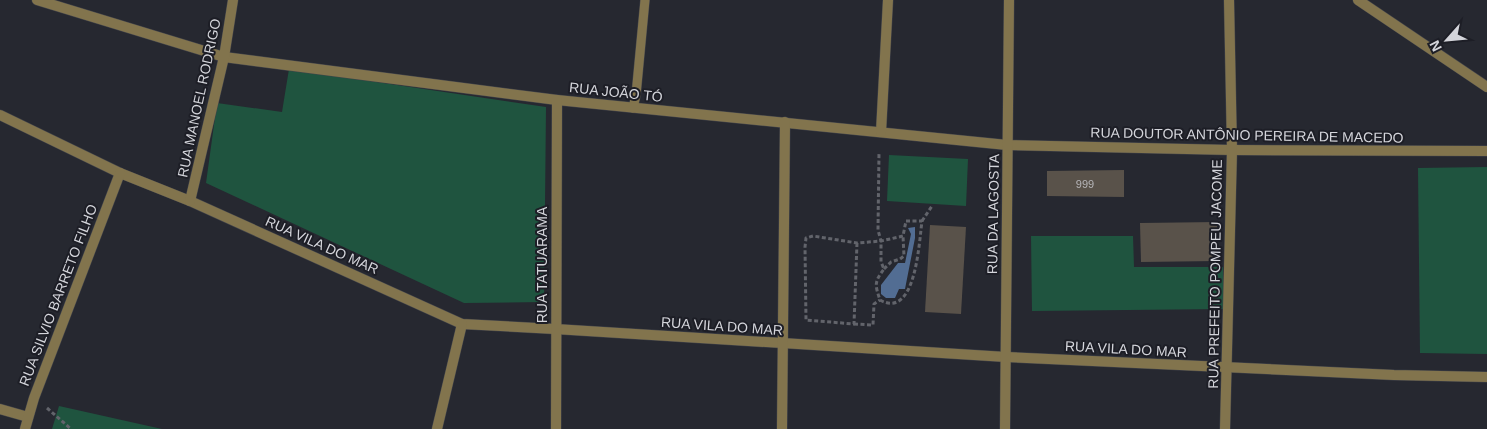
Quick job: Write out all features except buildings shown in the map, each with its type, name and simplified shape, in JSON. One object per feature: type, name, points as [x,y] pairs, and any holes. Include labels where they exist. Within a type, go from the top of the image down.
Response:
[{"type":"street","name":"RUA JOÃO TÓ","points":[[37,0],[224,57],[557,100],[1007,145]]},
{"type":"street","name":"RUA MANOEL RODRIGO","points":[[190,201],[224,57],[234,0]]},
{"type":"street","points":[[881,132],[888,0]]},
{"type":"street","name":"RUA DA LAGOSTA","points":[[1005,429],[1009,0]]},
{"type":"street","name":"RUA PREFEITO POMPEU JACOME","points":[[1225,429],[1232,150],[1229,0]]},
{"type":"street","points":[[1364,2],[1487,87]]},
{"type":"street","name":"RUA TATUARAMA","points":[[556,429],[557,100]]},
{"type":"street","name":"RUA VILA DO MAR","points":[[0,115],[120,173],[190,201],[462,324],[1006,357],[1394,375],[1487,377]]},
{"type":"street","points":[[782,429],[786,122]]},
{"type":"street","name":"RUA DOUTOR ANTÔNIO PEREIRA DE MACEDO","points":[[1007,145],[1232,150],[1487,151]]},
{"type":"street","name":"RUA SILVIO BARRETO FILHO","points":[[25,429],[34,398],[120,173]]},
{"type":"street","points":[[437,429],[462,324]]},
{"type":"street","points":[[0,409],[28,417]]},
{"type":"lane","points":[[633,108],[636,94],[644,0]]},
{"type":"path","points":[[879,153],[878,230],[881,241],[881,262],[884,269]]},
{"type":"path","points":[[922,221],[906,221],[903,236],[904,256],[891,262],[876,279],[876,289],[880,300],[887,304],[905,298],[910,288],[922,221],[932,206]]},
{"type":"path","points":[[880,300],[874,304],[873,325],[806,320],[806,238],[813,236],[857,243],[881,241],[903,236]]},
{"type":"path","points":[[854,324],[857,243]]},
{"type":"path","points":[[34,398],[71,429]]},
{"type":"green space","points":[[289,69],[546,107],[544,302],[464,303],[206,183],[217,103],[282,112]]},
{"type":"green space","points":[[889,155],[968,159],[966,206],[887,201]]},
{"type":"green space","points":[[1487,167],[1487,354],[1420,353],[1418,168]]},
{"type":"green space","points":[[1031,236],[1133,236],[1134,267],[1223,267],[1224,309],[1032,311]]},
{"type":"green space","points":[[59,406],[162,429],[52,429]]},
{"type":"water","points":[[915,227],[915,238],[905,289],[899,289],[895,298],[886,298],[881,294],[881,285],[898,263],[905,263],[911,234],[908,228]]}]
